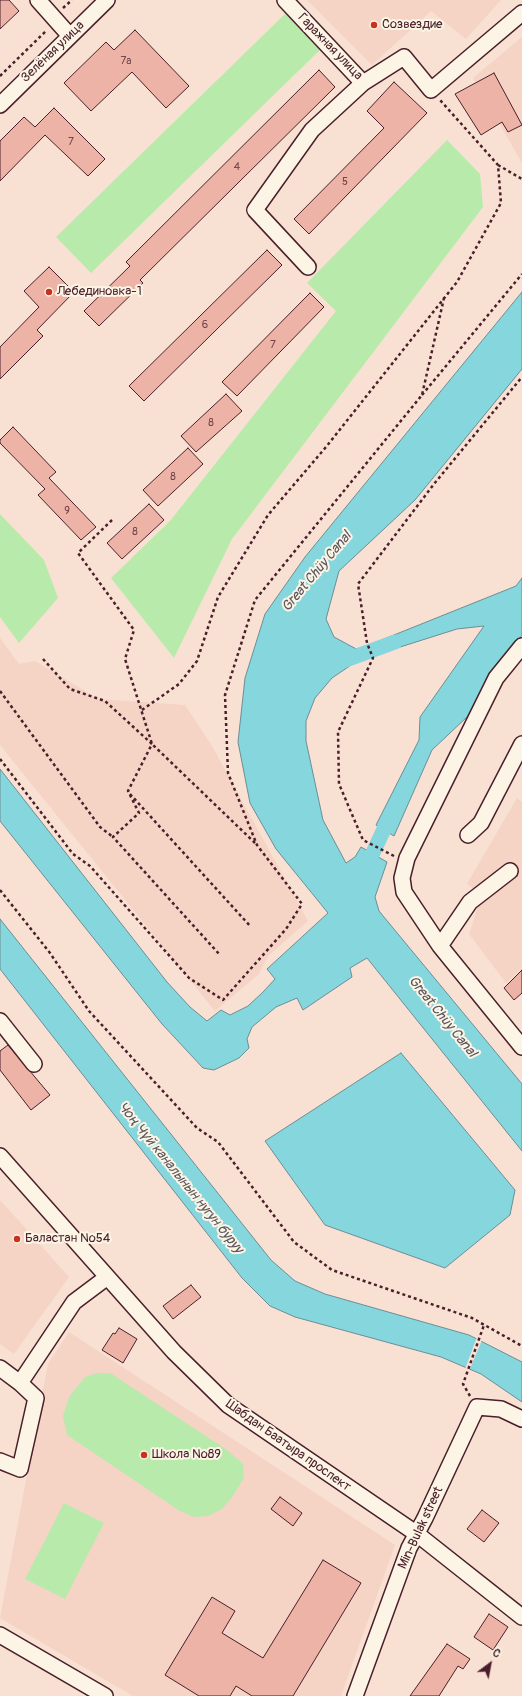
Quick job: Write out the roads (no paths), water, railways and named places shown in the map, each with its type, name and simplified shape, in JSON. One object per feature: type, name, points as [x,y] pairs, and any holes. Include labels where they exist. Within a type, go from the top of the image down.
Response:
[{"type":"street","points":[[38,0],[70,36]]},
{"type":"street","name":"Зелёная улица","points":[[0,105],[107,0]]},
{"type":"street","name":"Гаражная улица","points":[[285,0],[363,83],[404,57],[431,90],[522,13]]},
{"type":"street","points":[[308,267],[255,210],[312,130],[363,83]]},
{"type":"street","points":[[522,646],[496,678],[407,858],[402,878],[404,892],[440,946],[522,1047]]},
{"type":"street","points":[[468,835],[481,823],[522,744]]},
{"type":"street","points":[[440,946],[470,902],[510,871]]},
{"type":"street","points":[[0,1021],[34,1064]]},
{"type":"street","name":"Шабдан Баатыра проспект","points":[[0,1156],[106,1278],[174,1352],[228,1405],[417,1534],[522,1617]]},
{"type":"street","points":[[20,1383],[74,1302],[106,1278]]},
{"type":"street","points":[[0,1368],[20,1383],[36,1398],[20,1469],[0,1461]]},
{"type":"street","name":"Min-Bulak street","points":[[355,1696],[409,1548],[477,1407],[501,1409],[522,1419]]},
{"type":"street","points":[[0,1635],[105,1696]]},
{"type":"water","points":[[522,292],[522,369],[415,500],[339,571],[326,619],[334,637],[360,651],[363,657],[332,678],[315,698],[306,721],[306,741],[323,820],[346,863],[355,857],[361,847],[387,862],[375,897],[379,911],[522,1084],[522,1151],[367,958],[350,968],[352,977],[303,1010],[297,998],[276,1007],[252,1027],[247,1039],[249,1048],[239,1058],[214,1070],[203,1068],[162,1024],[0,821],[0,769],[167,982],[190,1007],[207,1021],[221,1010],[230,1015],[248,1006],[275,979],[267,969],[328,913],[276,849],[250,803],[238,742],[245,678],[265,614],[305,557]]},
{"type":"water","points":[[522,578],[522,635],[494,671],[467,717],[432,750],[394,836],[376,825],[419,740],[420,717],[484,626],[457,629],[378,654],[374,643],[516,586]]},
{"type":"water","name":"Чоң Чүй каналынын нугун буруу","points":[[0,919],[271,1260],[295,1281],[325,1294],[469,1335],[522,1362],[522,1402],[481,1374],[441,1357],[295,1317],[270,1306],[242,1278],[0,969]]},
{"type":"water","points":[[401,1053],[515,1190],[510,1215],[445,1268],[325,1225],[265,1141]]},
{"type":"waterway","points":[[343,661],[395,642]]},
{"type":"waterway","name":"Great Chüy Canal","points":[[364,872],[392,812]]},
{"type":"place","name":"Созвездие","points":[[374,25]]},
{"type":"place","name":"Лебединовка-1","points":[[49,292]]},
{"type":"place","name":"Баластан №54","points":[[17,1239]]},
{"type":"place","name":"Школа №89","points":[[144,1455]]}]
